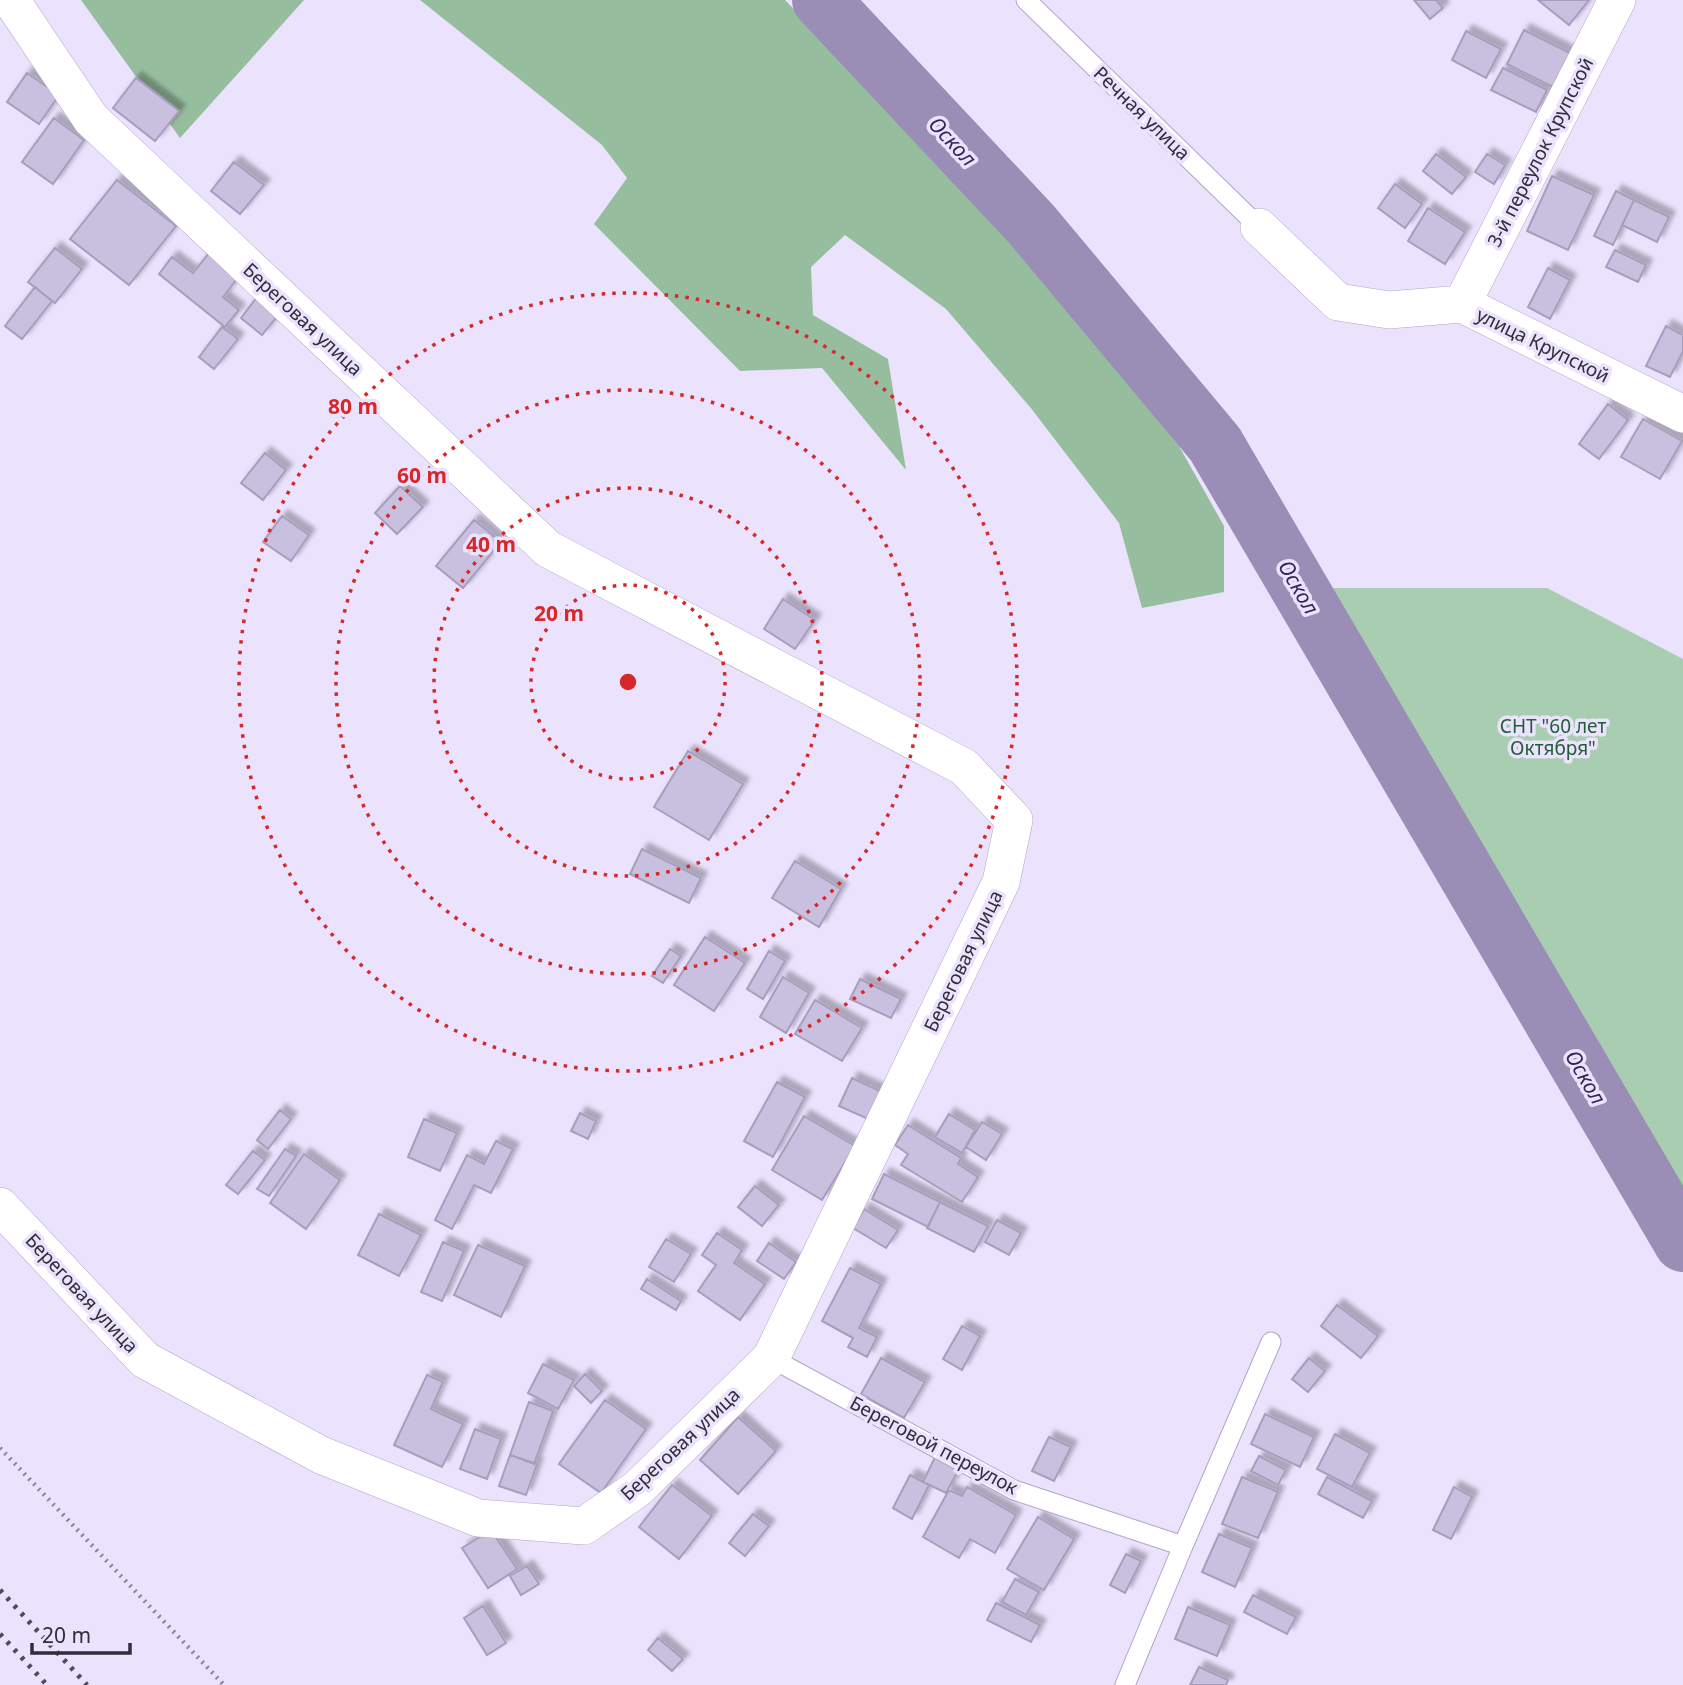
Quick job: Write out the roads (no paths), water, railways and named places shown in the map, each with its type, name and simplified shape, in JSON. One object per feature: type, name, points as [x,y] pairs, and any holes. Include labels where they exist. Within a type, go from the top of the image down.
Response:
[{"type":"street","name":"Береговая улица","points":[[0,1206],[145,1360],[321,1455],[478,1518],[584,1526],[636,1489],[771,1358],[1001,882],[1014,820],[964,767],[548,549],[91,120],[11,0]]},
{"type":"street","name":"3-й переулок Крупской","points":[[1462,304],[1617,0]]},
{"type":"street","name":"улица Крупской","points":[[1259,226],[1338,302],[1389,310],[1462,304],[1683,414]]},
{"type":"lane","name":"Речная улица","points":[[1026,0],[1259,226]]},
{"type":"lane","points":[[1125,1685],[1271,1342]]},
{"type":"lane","name":"Береговой переулок","points":[[771,1358],[1014,1490],[1184,1546]]},
{"type":"waterway","name":"Оскол","points":[[821,0],[1032,225],[1215,444],[1683,1243]]},
{"type":"railway","points":[[0,1590],[87,1685]]},
{"type":"railway","points":[[0,1634],[47,1685]]},
{"type":"park label","name":"СНТ \"60 лет Октября\"","points":[[1553,737]]}]
